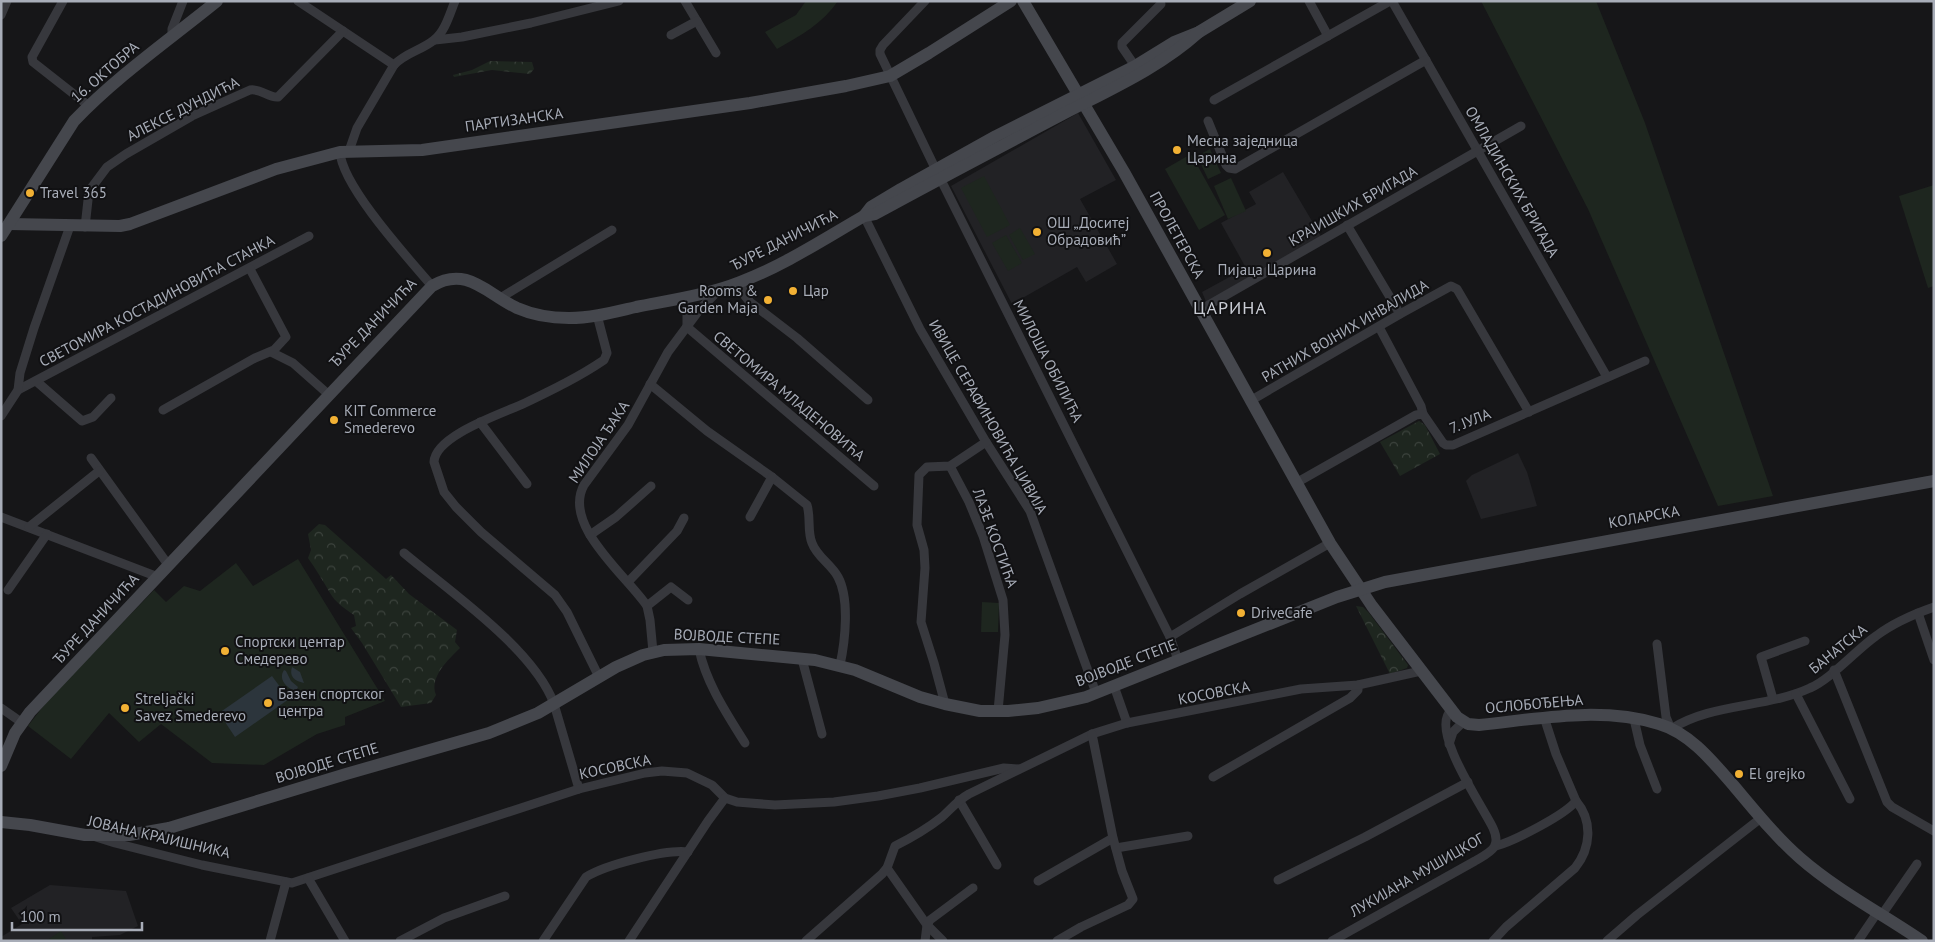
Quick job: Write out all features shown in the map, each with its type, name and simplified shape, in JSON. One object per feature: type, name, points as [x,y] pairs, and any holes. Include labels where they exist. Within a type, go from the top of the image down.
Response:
[{"type":"street","points":[[1,15],[7,1]]},
{"type":"street","points":[[63,1],[32,57],[33,62],[89,106]]},
{"type":"street","points":[[172,38],[172,29],[183,1]]},
{"type":"street","name":"16. ОКТОБРА","points":[[1,236],[5,223],[70,128],[89,106],[129,71],[218,1]]},
{"type":"street","points":[[298,1],[394,65]]},
{"type":"street","points":[[435,40],[443,29],[455,1]]},
{"type":"street","points":[[432,286],[387,234],[356,189],[341,161],[357,128],[394,65],[400,59],[435,40],[531,23],[619,1]]},
{"type":"street","points":[[686,1],[716,53]]},
{"type":"street","name":"МИЛОША ОБИЛИЋА","points":[[925,1],[880,50],[890,76],[938,174],[1170,637],[1178,660]]},
{"type":"street","name":"ПАРТИЗАНСКА","points":[[5,223],[85,227],[120,226],[130,224],[276,169],[345,152],[422,150],[750,103],[890,76],[1010,1]]},
{"type":"street","name":"ПРОЛЕТЕРСКА","points":[[1023,1],[1081,99],[1330,543],[1360,589]]},
{"type":"street","name":"ЂУРЕ ДАНИЧИЋА","points":[[1,766],[22,722],[328,394],[432,286],[446,279],[464,278],[475,282],[518,308],[539,316],[568,318],[597,315],[681,298],[740,282],[793,256],[864,216],[871,206],[938,174],[1081,99],[1174,42],[1199,32],[1250,1]]},
{"type":"street","points":[[1309,1],[1328,36]]},
{"type":"street","points":[[1214,100],[1391,1]]},
{"type":"street","name":"ОМЛАДИНСКИХ БРИГАДА","points":[[1391,1],[1607,377]]},
{"type":"street","points":[[1135,66],[1122,47],[1122,43],[1161,4]]},
{"type":"street","points":[[671,35],[697,21]]},
{"type":"street","name":"АЛЕКСЕ ДУНДИЋА","points":[[85,227],[89,191],[107,167],[172,127],[250,90],[255,89],[275,98],[278,97],[343,31]]},
{"type":"street","name":"ЂУРЕ ДАНИЧИЋА","points":[[1081,99],[1146,72],[1199,32]]},
{"type":"street","points":[[1208,121],[1226,165],[1234,169],[1426,60]]},
{"type":"street","name":"КРАЈИШКИХ БРИГАДА","points":[[1200,310],[1521,126]]},
{"type":"street","name":"ИВИЦЕ СЕРАФИНОВИЋА ЦИВИЈА","points":[[864,216],[920,329],[986,442],[1030,511],[1096,693]]},
{"type":"street","points":[[1347,225],[1400,314]]},
{"type":"street","points":[[1,416],[18,390],[20,373],[34,328],[70,226]]},
{"type":"street","points":[[500,298],[612,230]]},
{"type":"street","name":"СВЕТОМИРА КОСТАДИНОВИЋА СТАНКА","points":[[18,390],[310,236]]},
{"type":"street","points":[[163,410],[280,346],[286,335],[250,268]]},
{"type":"street","points":[[740,282],[745,296],[750,302],[797,338],[868,400]]},
{"type":"street","name":"РАТНИХ ВОЈНИХ ИНВАЛИДА","points":[[1250,402],[1446,288],[1454,287],[1529,412]]},
{"type":"street","name":"МИЛОЈА ЂАКА","points":[[653,652],[647,606],[590,535],[579,509],[578,497],[580,490],[628,425],[659,366],[701,308],[721,288]]},
{"type":"street","points":[[681,298],[687,311],[687,327]]},
{"type":"street","points":[[597,315],[607,353],[604,360],[524,403],[480,422],[458,434],[434,457],[437,473],[444,492],[456,506],[481,532],[555,595],[567,612],[599,677]]},
{"type":"street","name":"СВЕТОМИРА МЛАДЕНОВИЋА","points":[[687,327],[874,486]]},
{"type":"street","points":[[1296,483],[1416,415],[1423,414],[1421,406],[1379,327]]},
{"type":"street","points":[[271,352],[292,363],[328,394]]},
{"type":"street","name":"7. ЈУЛА","points":[[1423,414],[1440,440],[1449,445],[1645,361]]},
{"type":"street","points":[[36,381],[82,421],[93,417],[111,398]]},
{"type":"street","points":[[650,384],[707,431],[772,477],[807,505],[811,542],[818,555],[838,576],[840,584],[844,619],[844,639],[840,665]]},
{"type":"street","points":[[480,422],[527,484]]},
{"type":"street","points":[[945,704],[921,622],[925,559],[917,525],[919,475],[927,467],[950,466],[986,442]]},
{"type":"street","points":[[91,458],[169,566]]},
{"type":"street","name":"ЛАЗЕ КОСТИЋА","points":[[950,466],[972,510],[1003,600],[1005,635],[998,711]]},
{"type":"street","points":[[29,527],[100,471]]},
{"type":"street","points":[[750,517],[772,477]]},
{"type":"street","name":"КОЛАРСКА","points":[[1360,589],[1420,574],[1934,481]]},
{"type":"street","points":[[590,535],[616,517],[651,486]]},
{"type":"street","points":[[1,517],[158,576]]},
{"type":"street","points":[[628,582],[677,531],[684,518]]},
{"type":"street","points":[[8,590],[48,534]]},
{"type":"street","name":"ВОЈВОДЕ СТЕПЕ","points":[[1170,637],[1240,594],[1330,543]]},
{"type":"street","points":[[404,554],[519,652],[541,679],[549,691],[554,704],[579,789]]},
{"type":"street","points":[[647,606],[671,586],[688,600]]},
{"type":"street","points":[[1360,589],[1451,711],[1463,722],[1453,732],[1448,744]]},
{"type":"street","name":"ВОЈВОДЕ СТЕПЕ","points":[[95,835],[144,833],[184,824],[346,774],[479,737],[511,725],[554,704],[627,662],[653,652],[673,649],[699,649],[802,659],[840,665],[920,697],[980,711],[998,711],[1049,706],[1096,693],[1360,589]]},
{"type":"street","name":"БАНАТСКА","points":[[1671,729],[1682,721],[1796,694],[1814,687],[1875,636],[1918,613],[1934,607]]},
{"type":"street","points":[[1918,613],[1934,660]]},
{"type":"street","points":[[1773,699],[1761,657],[1805,641]]},
{"type":"street","points":[[1657,644],[1666,717],[1671,729]]},
{"type":"street","points":[[699,649],[706,673],[726,712],[745,743]]},
{"type":"street","points":[[802,659],[822,734]]},
{"type":"street","points":[[1834,670],[1888,802],[1892,807],[1934,831]]},
{"type":"street","name":"КОСОВСКА","points":[[887,868],[895,846],[913,837],[942,817],[959,800],[1092,734],[1128,723],[1301,689],[1358,684],[1422,671]]},
{"type":"street","points":[[1213,777],[1350,698],[1358,690],[1358,684]]},
{"type":"street","points":[[1114,686],[1128,723]]},
{"type":"street","points":[[1796,694],[1850,800]]},
{"type":"street","points":[[1,708],[22,722]]},
{"type":"street","name":"ЛУКИЈАНА МУШИЦКОГ","points":[[1332,941],[1342,938],[1475,861],[1496,846],[1495,832],[1448,744],[1445,722],[1446,717],[1451,711]]},
{"type":"street","name":"ОСЛОБОЂЕЊА","points":[[1463,722],[1479,725],[1574,715],[1634,719],[1659,724],[1671,729],[1699,748],[1761,818],[1814,870],[1922,941]]},
{"type":"street","points":[[1492,941],[1575,868],[1582,859],[1586,847],[1588,832],[1584,813],[1576,801],[1556,754],[1544,717]]},
{"type":"street","points":[[1634,719],[1640,745],[1657,789]]},
{"type":"street","points":[[1057,941],[1081,927],[1128,905],[1132,901],[1133,896],[1122,871],[1113,838],[1092,734]]},
{"type":"street","name":"КОСОВСКА","points":[[308,878],[579,789],[645,773],[675,772],[687,774],[712,785],[725,798],[737,802],[761,805],[834,802],[920,788],[1004,768],[1020,769]]},
{"type":"street","points":[[1278,880],[1365,838],[1468,782]]},
{"type":"street","points":[[630,941],[725,798]]},
{"type":"street","points":[[959,800],[997,865]]},
{"type":"street","points":[[1496,846],[1508,842],[1538,826],[1576,801]]},
{"type":"street","points":[[1607,941],[1637,915],[1761,818]]},
{"type":"street","name":"ЈОВАНА КРАЈИШНИКА","points":[[3,820],[67,833],[95,835],[98,838],[121,845],[286,882],[292,883],[308,878]]},
{"type":"street","points":[[1116,848],[1188,836]]},
{"type":"street","points":[[1038,880],[1113,838]]},
{"type":"street","points":[[543,941],[586,877],[594,872],[677,850],[688,852]]},
{"type":"street","points":[[1858,941],[1917,864]]},
{"type":"street","points":[[806,941],[887,868],[926,925],[943,941]]},
{"type":"street","points":[[308,878],[345,941]]},
{"type":"street","points":[[270,941],[286,882]]},
{"type":"street","points":[[925,941],[926,925],[930,920],[973,888]]},
{"type":"street","points":[[400,941],[444,918],[505,896]]},
{"type":"shaded area","name":"ОШ „Доситеј Обрадовић”","points":[[1078,113],[1116,180],[1080,199],[1117,264],[1086,282],[1077,267],[1012,304],[951,186]]},
{"type":"shaded area","name":"Пијаца Царина","points":[[1283,172],[1322,238],[1207,304],[1202,292],[1246,268],[1221,223],[1256,204],[1249,192]]},
{"type":"shaded area","points":[[1518,453],[1527,472],[1537,506],[1481,519],[1466,481],[1472,475]]},
{"type":"shaded area","points":[[292,667],[300,672],[304,683],[293,678],[291,673]]},
{"type":"shaded area","points":[[284,670],[291,681],[298,687],[296,691],[284,683],[282,673]]},
{"type":"shaded area","points":[[272,676],[289,699],[235,737],[219,713]]},
{"type":"shaded area","points":[[50,885],[126,891],[138,926],[120,935],[92,937],[92,941],[1,941],[1,937],[22,924],[11,908]]},
{"type":"green space","points":[[806,1],[838,1],[818,22],[777,49],[765,32],[796,15]]},
{"type":"green space","points":[[1481,1],[1596,1],[1645,123],[1773,496],[1718,506],[1588,209]]},
{"type":"green space","points":[[490,61],[532,62],[534,69],[530,74],[492,70],[454,77],[453,75],[472,70]]},
{"type":"green space","points":[[1210,149],[1221,173],[1208,179],[1197,156]]},
{"type":"green space","points":[[1191,154],[1225,215],[1199,230],[1165,169]]},
{"type":"green space","points":[[984,176],[1010,225],[987,237],[961,188]]},
{"type":"green space","points":[[1231,178],[1246,211],[1228,219],[1214,186]]},
{"type":"green space","points":[[1934,185],[1934,286],[1928,288],[1899,196]]},
{"type":"green space","points":[[1020,228],[1035,254],[1023,260],[1009,235]]},
{"type":"green space","points":[[1006,235],[1022,263],[1008,271],[992,243]]},
{"type":"green space","points":[[1419,421],[1425,425],[1440,454],[1400,476],[1380,442]]},
{"type":"green space","points":[[319,524],[325,525],[386,579],[391,575],[409,594],[457,630],[455,642],[460,648],[445,663],[437,675],[435,682],[436,695],[431,703],[401,707],[351,628],[356,626],[354,615],[332,596],[308,558],[311,550],[308,534]]},
{"type":"green space","name":"Спортски центар Смедерево","points":[[298,559],[385,701],[345,717],[345,725],[317,734],[264,765],[212,763],[161,724],[139,742],[109,713],[71,759],[28,726],[48,700],[154,590],[166,602],[184,586],[200,591],[236,563],[253,586]]},
{"type":"green space","points":[[982,602],[999,603],[998,632],[981,632]]},
{"type":"green space","points":[[1356,606],[1363,607],[1369,613],[1408,665],[1407,668],[1390,674]]},
{"type":"green space","points":[[61,931],[67,941],[46,941]]},
{"type":"place","name":"Месна заједница Царина","points":[[1177,150]]},
{"type":"place","name":"Travel 365","points":[[30,193]]},
{"type":"place","name":"ОШ „Доситеј Обрадовић”","points":[[1037,232]]},
{"type":"place","name":"Пијаца Царина","points":[[1267,253]]},
{"type":"place","name":"Цар","points":[[793,291]]},
{"type":"place","name":"Rooms & Garden Maja","points":[[768,300]]},
{"type":"place","name":"KIT Commerce Smederevo","points":[[334,420]]},
{"type":"place","name":"DriveCafe","points":[[1241,613]]},
{"type":"place","name":"Спортски центар Смедерево","points":[[225,651]]},
{"type":"place","name":"Базен спортског центра","points":[[268,703]]},
{"type":"place","name":"Streljački Savez Smederevo","points":[[125,708]]},
{"type":"place","name":"El grejko","points":[[1739,774]]},
{"type":"district","name":"ЦАРИНА","points":[[1230,308]]}]
